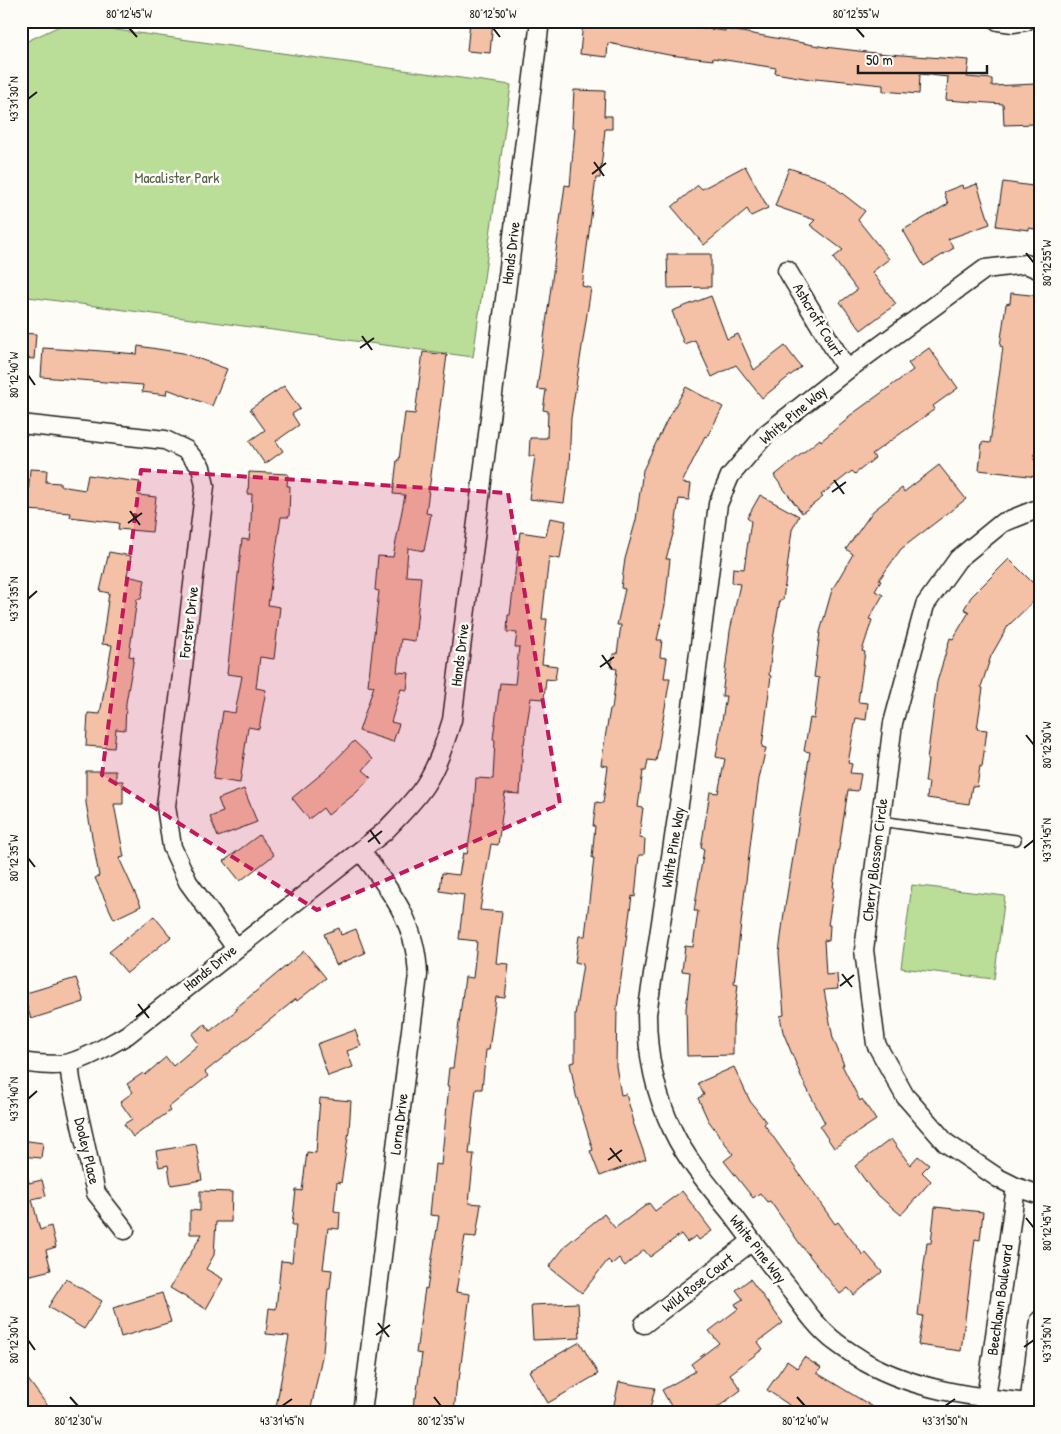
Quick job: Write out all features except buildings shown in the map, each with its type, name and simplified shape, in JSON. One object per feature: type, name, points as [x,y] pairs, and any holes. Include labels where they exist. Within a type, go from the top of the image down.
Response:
[{"type":"street","name":"Hands Drive","points":[[21,1062],[68,1064],[100,1050],[126,1035],[384,832],[425,785],[441,753],[452,720],[540,21]]},
{"type":"street","points":[[998,21],[1013,23],[1026,21]]},
{"type":"street","name":"White Pine Way","points":[[1029,1408],[985,1406],[900,1378],[866,1362],[836,1342],[811,1317],[692,1162],[673,1132],[660,1100],[653,1075],[647,1042],[647,1014],[683,778],[718,504],[730,476],[766,434],[848,370],[985,269],[1026,264],[1040,270]]},
{"type":"street","name":"Ashcroft Court","points":[[787,270],[848,370]]},
{"type":"street","name":"Forster Drive","points":[[21,424],[165,440],[186,450],[201,467],[205,486],[166,806],[172,847],[188,882],[236,948]]},
{"type":"street","name":"Cherry Blossom Circle","points":[[1040,508],[1002,523],[958,559],[925,606],[893,723],[864,950],[876,1044],[905,1096],[946,1143],[998,1178],[1016,1187],[1040,1195]]},
{"type":"street","name":"Lorna Drive","points":[[361,850],[397,901],[407,921],[414,941],[418,975],[362,1413]]},
{"type":"street","name":"Dooley Place","points":[[68,1064],[96,1193],[125,1230]]},
{"type":"street","name":"Beechlawn Boulevard","points":[[985,1406],[1016,1187]]},
{"type":"street","name":"Wild Rose Court","points":[[644,1324],[752,1241]]},
{"type":"street","points":[[1029,1408],[1040,1320]]},
{"type":"lane","points":[[880,821],[1016,840]]},
{"type":"highlighted area","points":[[141,470],[508,493],[560,804],[317,910],[102,775]]},
{"type":"green space","name":"Macalister Park","points":[[66,23],[511,85],[473,357],[21,296],[21,44]]},
{"type":"green space","points":[[912,885],[1005,896],[994,979],[901,968]]}]
